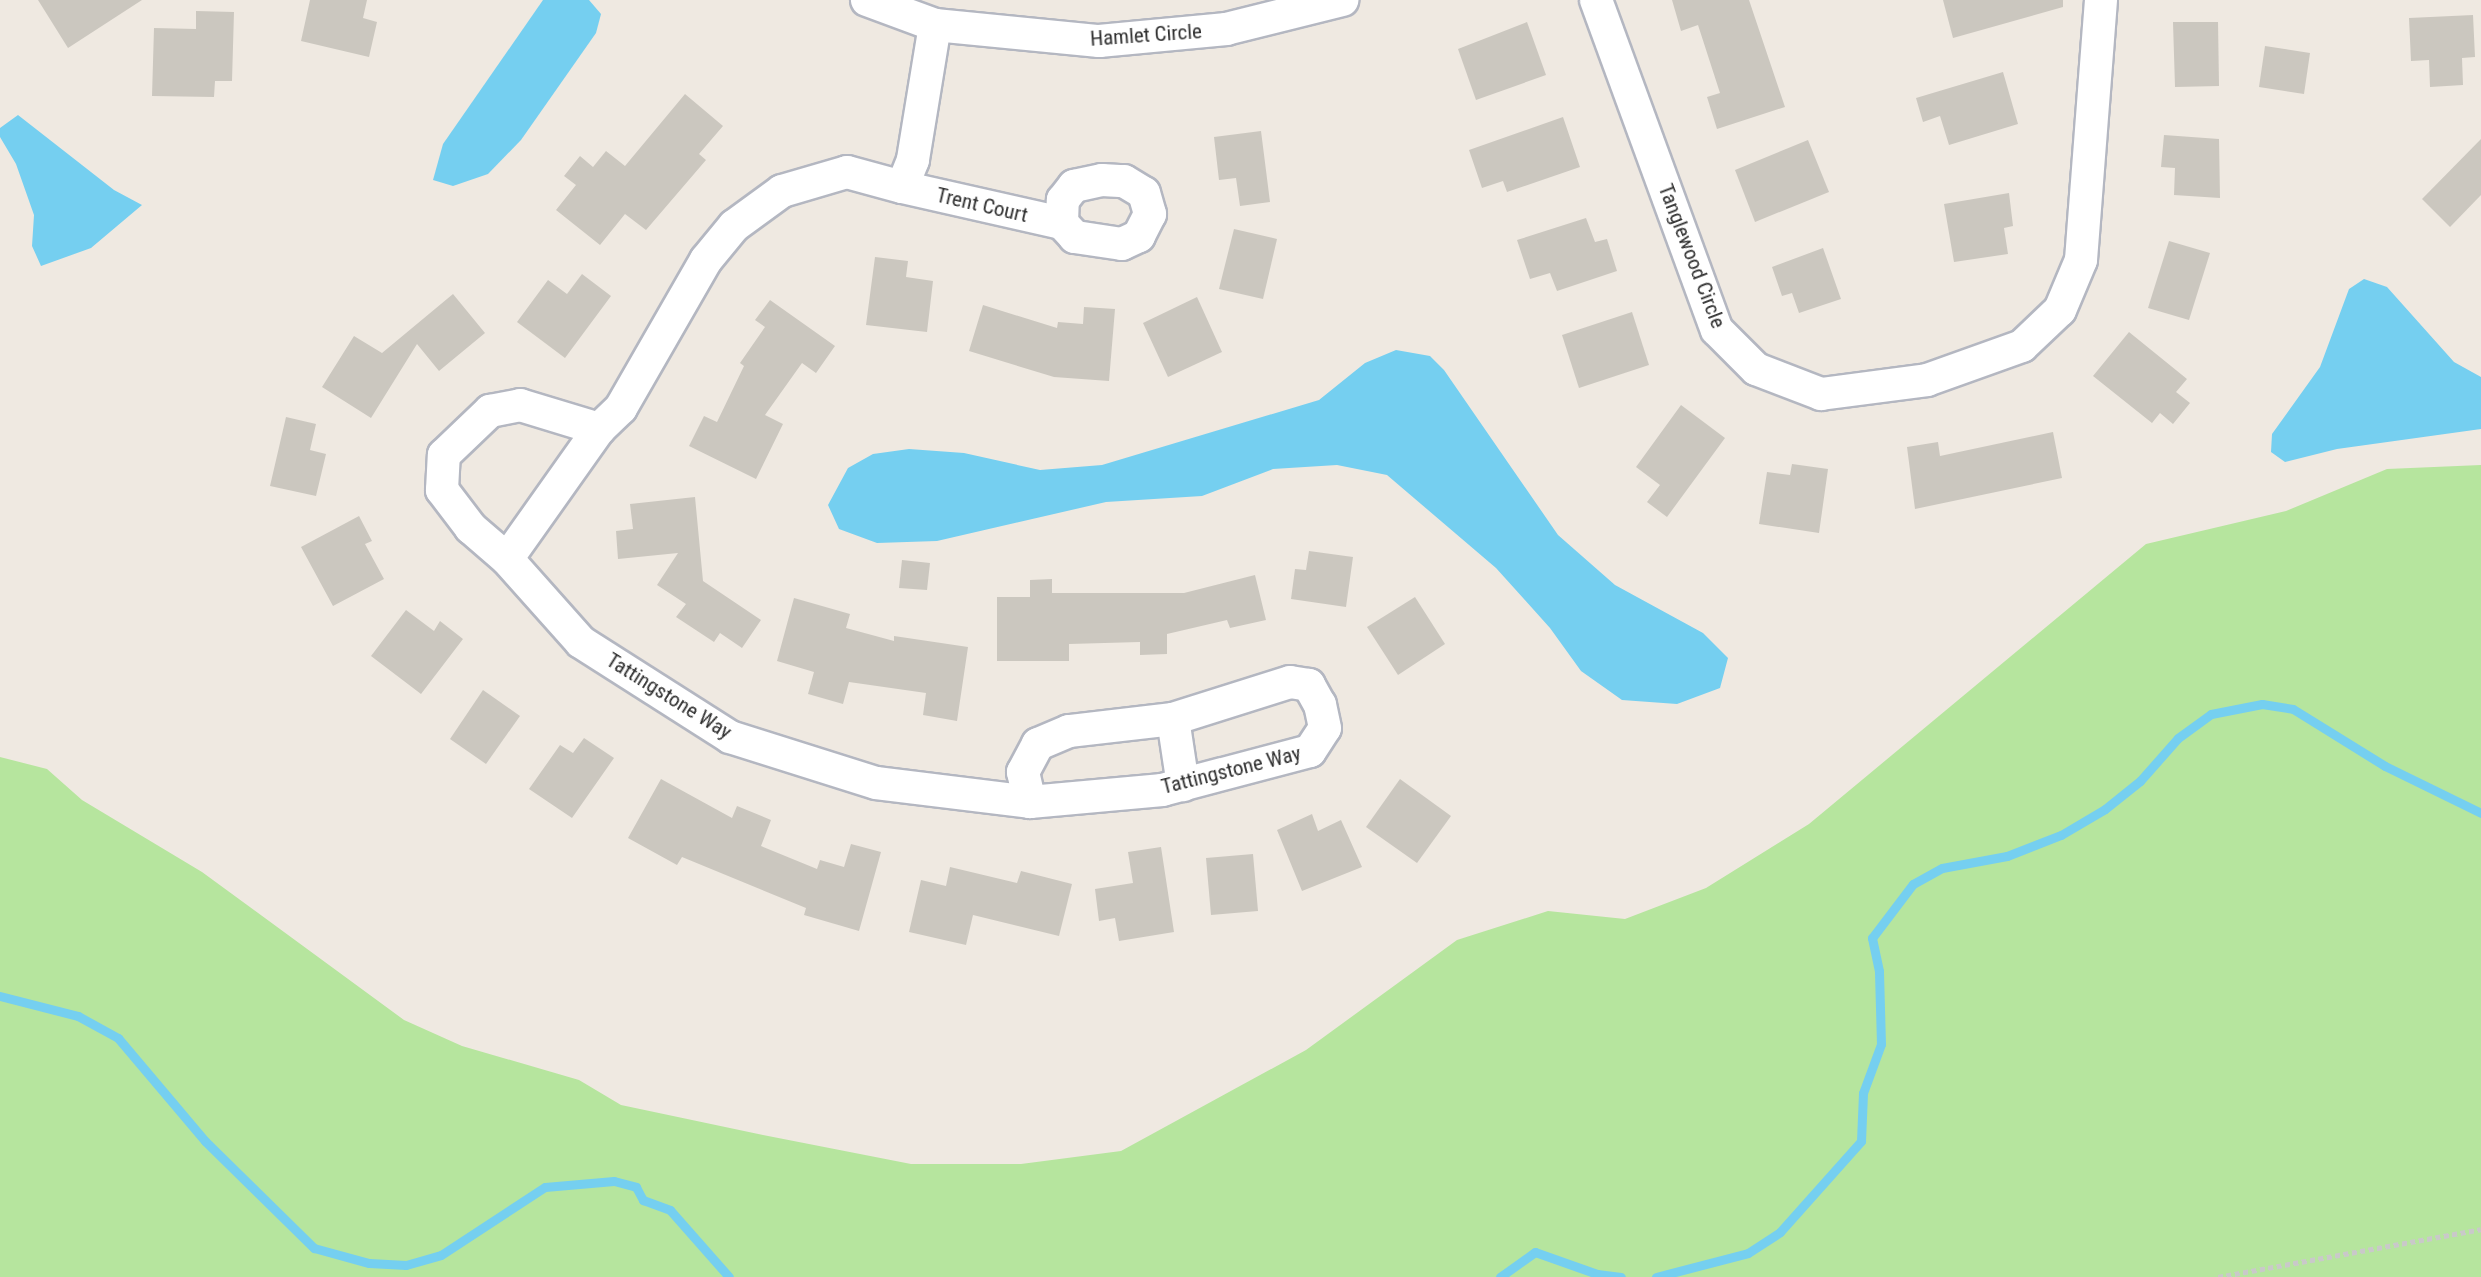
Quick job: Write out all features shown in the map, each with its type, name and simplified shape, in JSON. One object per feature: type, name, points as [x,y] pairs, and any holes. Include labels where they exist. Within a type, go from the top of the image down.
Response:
[{"type":"street","name":"Hamlet Circle","points":[[867,0],[935,25],[1099,41],[1226,29],[1342,0]]},
{"type":"street","name":"Tanglewood Circle","points":[[1596,0],[1717,330],[1756,369],[1821,394],[1927,380],[2022,346],[2060,310],[2081,260],[2101,0]]},
{"type":"street","points":[[507,559],[599,429],[621,408],[706,260],[733,226],[782,191],[847,172],[902,187],[913,160],[935,25]]},
{"type":"street","name":"Trent Court","points":[[902,187],[1062,223]]},
{"type":"street","name":"Tattingstone Way","points":[[599,429],[520,405],[491,411],[443,455],[442,490],[471,528],[507,559],[581,642],[730,737],[876,783],[1030,802],[1182,785],[1310,751],[1325,728],[1310,685],[1290,682],[1172,719],[1069,731],[1038,744],[1023,772],[1030,802]]},
{"type":"street","points":[[1172,719],[1182,785]]},
{"type":"path","points":[[2218,1277],[2481,1229]]},
{"type":"green space","points":[[2481,465],[2481,1277],[0,1277],[0,757],[47,769],[82,800],[202,872],[404,1020],[462,1046],[579,1080],[621,1105],[763,1135],[911,1164],[1021,1164],[1121,1151],[1306,1050],[1457,940],[1548,911],[1625,919],[1706,888],[1809,824],[2146,544],[2286,511],[2387,469]]},
{"type":"water","points":[[543,0],[589,0],[601,14],[596,33],[521,140],[488,174],[453,186],[433,180],[443,144]]},
{"type":"water","points":[[18,115],[114,190],[142,205],[91,248],[41,266],[32,246],[34,215],[16,164],[0,137],[0,128]]},
{"type":"water","points":[[2364,279],[2387,287],[2454,362],[2481,377],[2481,429],[2337,449],[2285,462],[2271,452],[2272,434],[2320,367],[2349,289]]},
{"type":"water","points":[[1396,350],[1430,356],[1444,370],[1558,535],[1615,585],[1703,633],[1728,658],[1720,688],[1677,704],[1622,700],[1581,671],[1550,628],[1496,568],[1387,475],[1337,465],[1273,469],[1202,496],[1106,502],[937,541],[877,543],[839,529],[828,505],[848,468],[873,454],[909,449],[964,453],[1040,470],[1102,465],[1319,400],[1365,363]]},
{"type":"building","points":[[38,0],[142,0],[68,48]]},
{"type":"building","points":[[310,0],[367,0],[363,18],[377,22],[369,57],[301,41]]},
{"type":"building","points":[[1672,0],[1749,0],[1785,107],[1717,129],[1707,97],[1720,93],[1698,25],[1681,31]]},
{"type":"building","points":[[1943,0],[2063,0],[2063,7],[1953,38]]},
{"type":"building","points":[[196,11],[234,12],[232,81],[215,81],[214,97],[152,96],[154,28],[196,29]]},
{"type":"building","points":[[2473,15],[2475,57],[2462,58],[2463,85],[2430,87],[2429,60],[2411,61],[2409,18]]},
{"type":"building","points":[[1527,22],[1546,75],[1476,100],[1458,49]]},
{"type":"building","points":[[2173,22],[2218,22],[2219,86],[2175,87]]},
{"type":"building","points":[[2265,46],[2310,53],[2304,94],[2259,87]]},
{"type":"building","points":[[2003,72],[2018,124],[1949,145],[1940,116],[1923,122],[1916,98]]},
{"type":"building","points":[[685,94],[723,126],[699,154],[706,160],[646,230],[625,214],[600,245],[556,210],[576,185],[564,176],[580,156],[593,167],[606,151],[625,166]]},
{"type":"building","points":[[1563,117],[1580,167],[1507,192],[1503,181],[1482,188],[1469,150]]},
{"type":"building","points":[[1261,131],[1270,202],[1240,206],[1236,178],[1219,180],[1214,137]]},
{"type":"building","points":[[2164,135],[2219,139],[2220,198],[2174,195],[2175,168],[2161,167]]},
{"type":"building","points":[[2481,139],[2481,195],[2450,227],[2422,199]]},
{"type":"building","points":[[1808,140],[1829,192],[1755,222],[1735,170]]},
{"type":"building","points":[[2009,193],[2013,226],[2004,228],[2008,254],[1954,262],[1944,204]]},
{"type":"building","points":[[1586,218],[1595,242],[1607,239],[1617,271],[1557,291],[1550,273],[1530,279],[1517,240]]},
{"type":"building","points":[[1234,229],[1277,239],[1263,299],[1219,289]]},
{"type":"building","points":[[2169,241],[2210,253],[2189,320],[2148,308]]},
{"type":"building","points":[[1823,248],[1841,299],[1799,313],[1792,293],[1782,296],[1772,267]]},
{"type":"building","points":[[875,257],[908,261],[906,277],[933,281],[927,332],[866,325]]},
{"type":"building","points":[[582,274],[611,296],[565,358],[517,322],[548,280],[567,294]]},
{"type":"building","points":[[453,294],[485,333],[439,371],[417,344],[371,418],[322,387],[354,336],[382,353]]},
{"type":"building","points":[[1197,297],[1222,352],[1168,377],[1143,323]]},
{"type":"building","points":[[770,300],[835,346],[816,373],[802,363],[765,415],[783,424],[756,479],[689,446],[704,416],[717,422],[744,366],[740,363],[765,327],[755,320]]},
{"type":"building","points":[[983,305],[1057,328],[1058,322],[1083,324],[1084,307],[1115,309],[1109,381],[1054,377],[969,351]]},
{"type":"building","points":[[1632,312],[1649,365],[1579,388],[1562,335]]},
{"type":"building","points":[[2129,332],[2187,379],[2176,392],[2190,403],[2173,424],[2160,413],[2152,423],[2093,376]]},
{"type":"building","points":[[1681,405],[1725,438],[1667,517],[1647,502],[1660,485],[1636,467]]},
{"type":"building","points":[[286,417],[316,424],[310,450],[326,454],[316,496],[270,486]]},
{"type":"building","points":[[2053,432],[2062,478],[1915,509],[1907,447],[1938,442],[1940,456]]},
{"type":"building","points":[[1792,464],[1828,469],[1819,533],[1759,524],[1767,472],[1790,475]]},
{"type":"building","points":[[695,497],[703,581],[761,620],[742,648],[720,633],[714,642],[676,617],[686,604],[657,585],[678,553],[618,559],[616,531],[633,529],[630,504]]},
{"type":"building","points":[[359,516],[372,541],[365,544],[384,579],[333,606],[301,547]]},
{"type":"building","points":[[1309,551],[1353,557],[1346,607],[1291,599],[1295,569],[1306,570]]},
{"type":"building","points":[[902,560],[930,563],[927,590],[899,588]]},
{"type":"building","points":[[1255,575],[1266,620],[1230,628],[1227,620],[1167,634],[1167,654],[1140,655],[1140,642],[1069,644],[1069,661],[997,661],[997,597],[1030,597],[1030,580],[1052,579],[1052,593],[1184,593]]},
{"type":"building","points":[[1415,597],[1445,644],[1398,675],[1367,627]]},
{"type":"building","points":[[794,598],[850,614],[846,628],[894,641],[894,636],[968,647],[957,721],[923,715],[926,693],[849,682],[843,704],[808,694],[814,672],[777,661]]},
{"type":"building","points":[[406,610],[434,631],[440,621],[463,639],[421,694],[371,656]]},
{"type":"building","points":[[483,690],[520,716],[486,764],[450,739]]},
{"type":"building","points":[[584,738],[614,758],[572,818],[529,789],[560,745],[573,753]]},
{"type":"building","points":[[661,779],[732,818],[737,806],[771,820],[761,846],[817,869],[820,860],[844,867],[851,844],[881,852],[859,931],[804,915],[806,908],[682,857],[677,865],[628,838]]},
{"type":"building","points":[[1400,779],[1451,816],[1417,863],[1366,827]]},
{"type":"building","points":[[1312,814],[1318,831],[1341,820],[1362,867],[1302,891],[1277,830]]},
{"type":"building","points":[[1161,847],[1174,932],[1119,941],[1115,918],[1099,921],[1095,889],[1133,883],[1128,852]]},
{"type":"building","points":[[1253,854],[1258,911],[1211,915],[1206,858]]},
{"type":"building","points":[[950,867],[1017,883],[1021,871],[1072,884],[1059,936],[973,915],[966,945],[909,932],[921,880],[946,886]]},
{"type":"waterway","points":[[1656,1277],[1748,1253],[1780,1232],[1861,1141],[1863,1093],[1881,1044],[1879,971],[1872,938],[1913,884],[1942,868],[2007,856],[2061,835],[2105,809],[2140,781],[2178,738],[2211,714],[2262,704],[2293,709],[2385,766],[2481,813]]},
{"type":"waterway","points":[[0,996],[78,1016],[118,1038],[205,1141],[314,1248],[369,1263],[406,1265],[441,1255],[545,1187],[614,1181],[636,1187],[643,1200],[670,1210],[729,1277]]},
{"type":"waterway","points":[[1500,1277],[1535,1252],[1597,1274],[1621,1277]]}]
